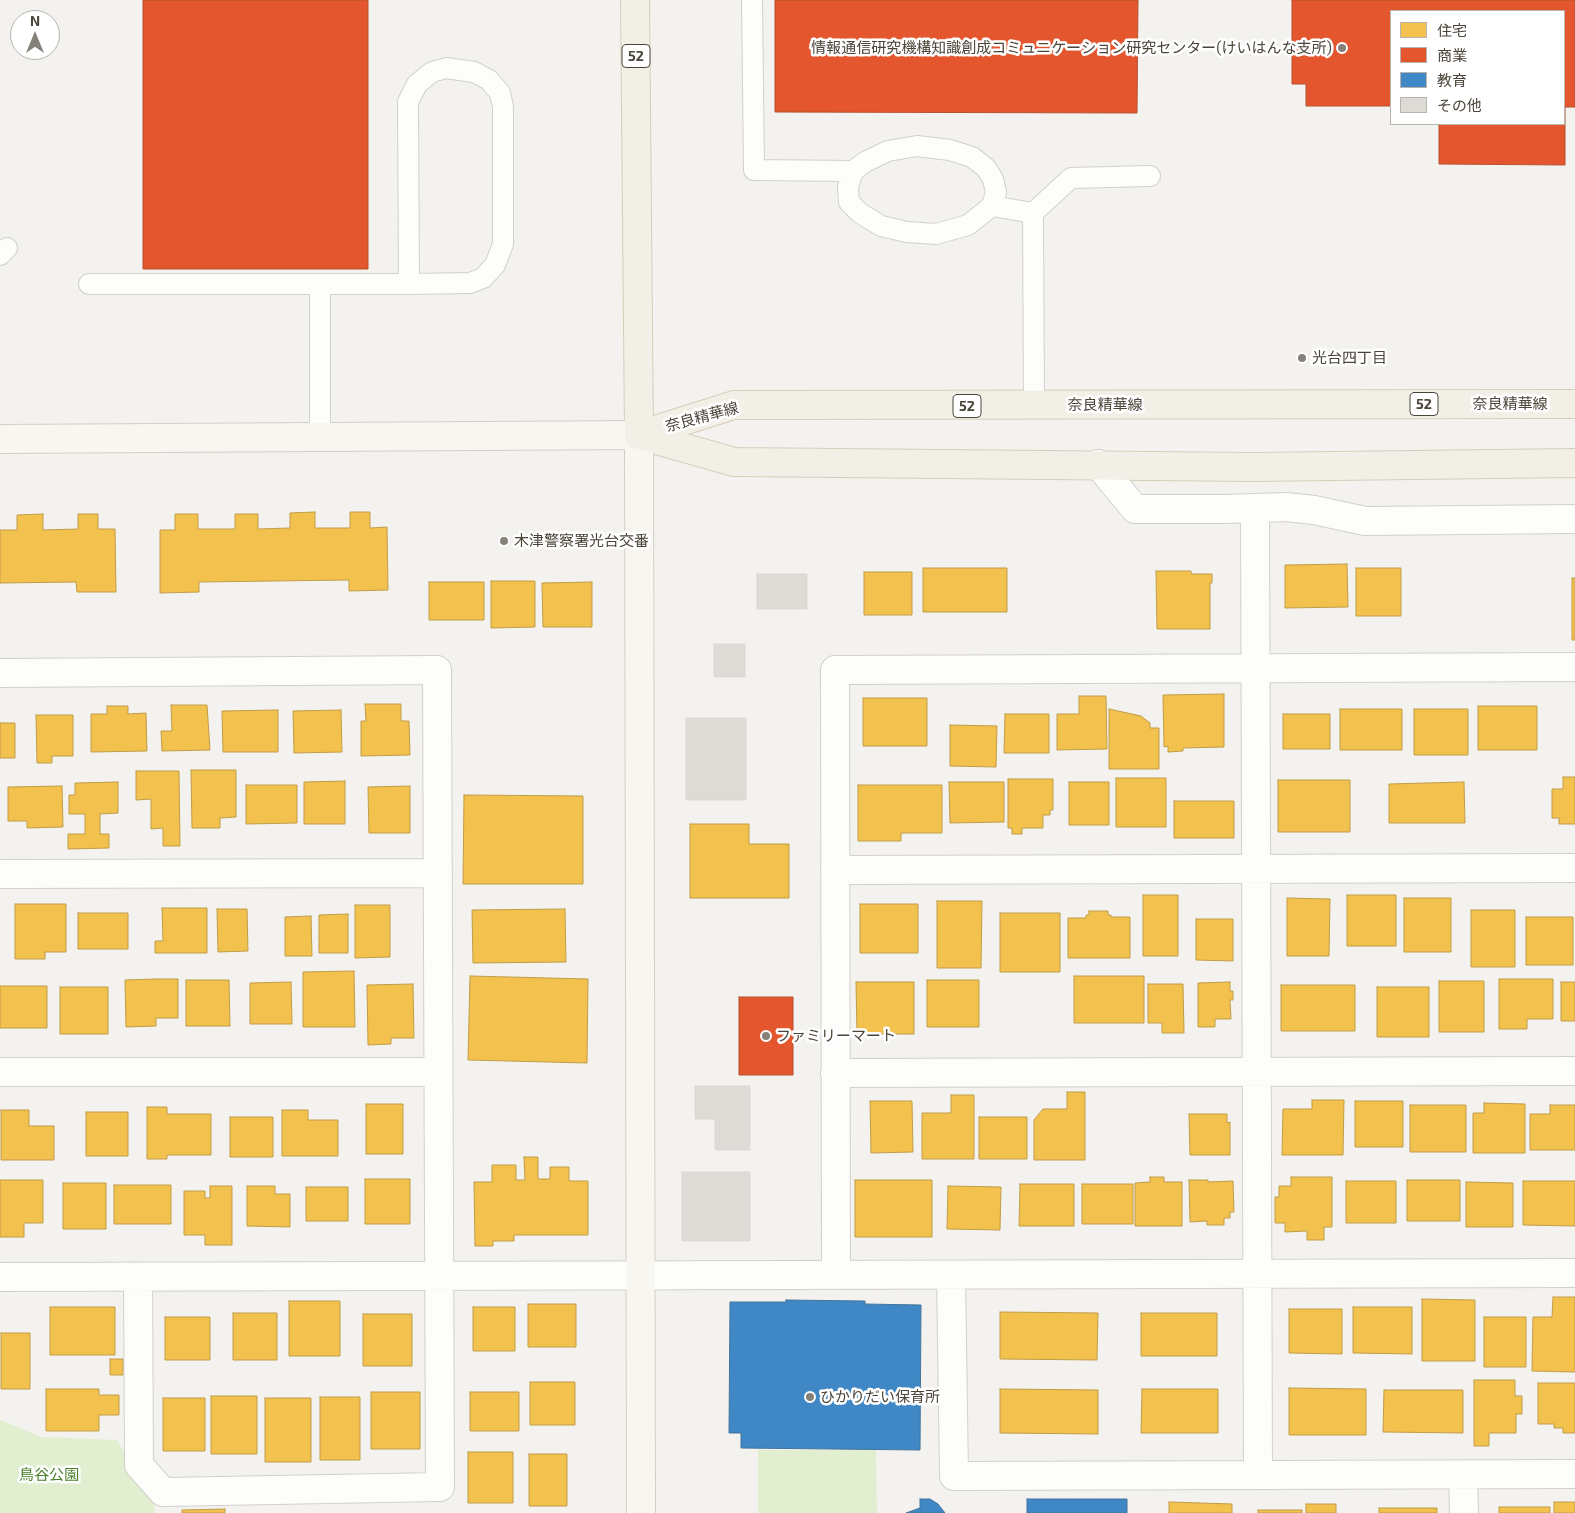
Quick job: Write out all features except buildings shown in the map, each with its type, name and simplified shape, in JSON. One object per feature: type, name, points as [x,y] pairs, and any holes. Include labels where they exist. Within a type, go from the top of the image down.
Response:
[{"type":"main road","name":"52","points":[[635,0],[639,435]]},
{"type":"main road","name":"奈良精華線","points":[[639,435],[734,405],[1575,404]]},
{"type":"main road","name":"奈良精華線","points":[[639,435],[734,462],[1254,467],[1575,463]]},
{"type":"street","points":[[0,439],[639,435],[641,1513]]},
{"type":"street","points":[[1098,464],[1135,509],[1286,507],[1314,510],[1365,521],[1575,518]]},
{"type":"street","points":[[1255,508],[1258,1475]]},
{"type":"street","points":[[836,1275],[835,670],[1575,667]]},
{"type":"street","points":[[0,673],[437,670],[440,1487],[163,1492],[139,1465],[138,1277]]},
{"type":"street","points":[[835,870],[1575,868]]},
{"type":"street","points":[[0,874],[438,873]]},
{"type":"street","points":[[835,1073],[1575,1071]]},
{"type":"street","points":[[0,1072],[438,1072]]},
{"type":"street","points":[[0,1277],[1575,1273]]},
{"type":"street","points":[[951,1275],[954,1476],[1575,1474]]},
{"type":"street","points":[[1463,1475],[1464,1513]]},
{"type":"lane","points":[[752,0],[754,170],[853,171]]},
{"type":"lane","points":[[89,284],[409,284],[470,283],[483,278],[495,265],[504,244],[504,107],[500,93],[489,80],[474,72],[446,68],[432,72],[417,84],[408,102],[409,284]]},
{"type":"lane","points":[[917,146],[950,150],[972,157],[986,168],[993,179],[996,192],[992,206],[968,225],[936,234],[907,232],[881,226],[860,214],[850,202],[848,187],[853,171],[865,162],[888,151],[917,146]]},
{"type":"lane","points":[[1034,406],[1033,214],[1071,178],[1150,176]]},
{"type":"lane","points":[[992,206],[1033,214]]},
{"type":"lane","points":[[320,284],[320,437]]},
{"type":"green space","name":"鳥谷公園","points":[[0,1420],[41,1437],[117,1440],[154,1502],[155,1513],[0,1513]]},
{"type":"green space","points":[[758,1450],[876,1450],[877,1513],[758,1513]]},
{"type":"place","name":"情報通信研究機構知識創成コミュニケーション研究センター(けいはんな支所)","points":[[1342,48]]},
{"type":"place","name":"光台四丁目","points":[[1302,358]]},
{"type":"place","name":"木津警察署光台交番","points":[[504,541]]},
{"type":"place","name":"ファミリーマート","points":[[766,1036]]},
{"type":"place","name":"ひかりだい保育所","points":[[810,1397]]}]
